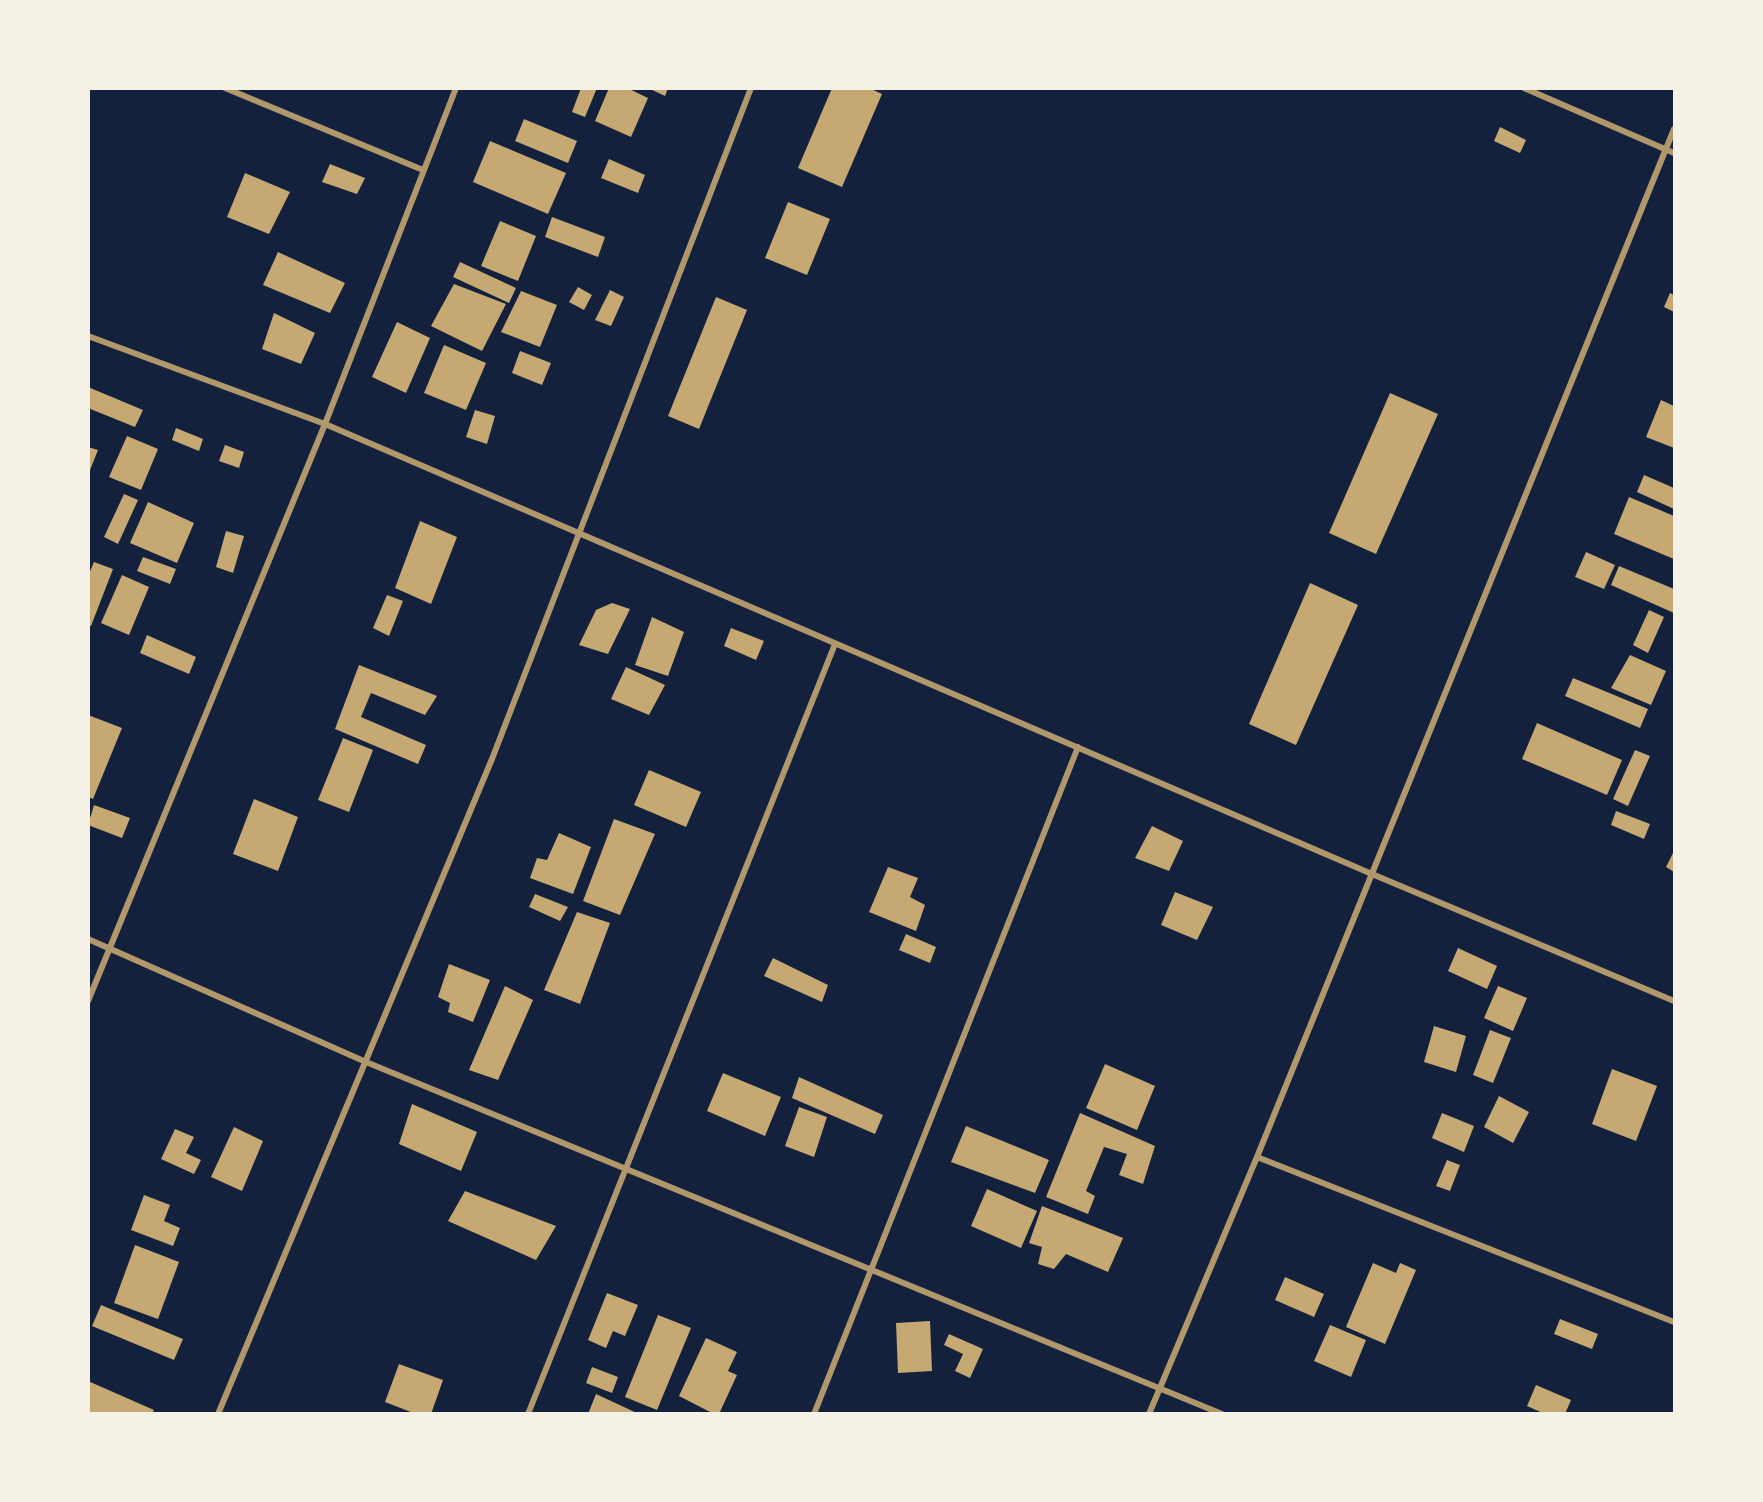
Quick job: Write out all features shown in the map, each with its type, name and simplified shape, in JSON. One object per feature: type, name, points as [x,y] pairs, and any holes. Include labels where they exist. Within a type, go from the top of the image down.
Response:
[{"type":"street","points":[[225,88],[423,170]]},
{"type":"street","points":[[88,1001],[325,424],[456,88]]},
{"type":"street","points":[[218,1413],[492,759],[751,88]]},
{"type":"street","points":[[1524,88],[1674,153]]},
{"type":"street","points":[[1149,1413],[1257,1157],[1674,129]]},
{"type":"street","points":[[88,336],[325,424],[1372,874],[1674,1001]]},
{"type":"street","points":[[528,1413],[835,644]]},
{"type":"street","points":[[814,1413],[1078,747]]},
{"type":"street","points":[[88,939],[366,1062],[1222,1413]]},
{"type":"street","points":[[1257,1157],[1674,1322]]},
{"type":"building","points":[[581,88],[597,88],[585,117],[572,112]]},
{"type":"building","points":[[609,88],[627,88],[648,98],[631,137],[595,121]]},
{"type":"building","points":[[648,88],[668,88],[665,96]]},
{"type":"building","points":[[832,88],[869,88],[882,94],[842,187],[798,168]]},
{"type":"building","points":[[524,119],[577,141],[568,163],[515,141]]},
{"type":"building","points":[[1500,127],[1526,140],[1520,153],[1494,141]]},
{"type":"building","points":[[490,141],[566,173],[548,214],[473,182]]},
{"type":"building","points":[[609,159],[645,175],[638,193],[601,178]]},
{"type":"building","points":[[330,164],[365,178],[357,194],[322,182]]},
{"type":"building","points":[[245,173],[290,192],[269,234],[227,217]]},
{"type":"building","points":[[788,202],[830,219],[807,275],[765,258]]},
{"type":"building","points":[[552,217],[605,237],[598,257],[545,237]]},
{"type":"building","points":[[500,221],[536,236],[518,281],[481,266]]},
{"type":"building","points":[[278,252],[345,283],[330,313],[263,285]]},
{"type":"building","points":[[460,262],[516,288],[509,303],[453,277]]},
{"type":"building","points":[[454,284],[506,304],[482,351],[431,326]]},
{"type":"building","points":[[578,287],[592,295],[584,310],[569,302]]},
{"type":"building","points":[[610,290],[624,297],[611,326],[595,320]]},
{"type":"building","points":[[521,291],[557,305],[540,347],[501,332]]},
{"type":"building","points":[[1670,293],[1674,295],[1674,312],[1664,307]]},
{"type":"building","points":[[716,297],[747,310],[699,429],[668,416]]},
{"type":"building","points":[[274,313],[315,333],[301,364],[262,349]]},
{"type":"building","points":[[397,322],[430,338],[406,393],[372,377]]},
{"type":"building","points":[[444,345],[486,363],[466,410],[424,393]]},
{"type":"building","points":[[520,351],[551,363],[542,385],[512,373]]},
{"type":"building","points":[[88,387],[143,410],[135,427],[88,408]]},
{"type":"building","points":[[1390,393],[1438,414],[1376,554],[1329,533]]},
{"type":"building","points":[[1661,400],[1674,406],[1674,448],[1646,437]]},
{"type":"building","points":[[475,410],[495,416],[487,444],[466,437]]},
{"type":"building","points":[[176,428],[203,439],[199,451],[172,440]]},
{"type":"building","points":[[127,436],[158,449],[141,490],[109,477]]},
{"type":"building","points":[[225,445],[244,452],[239,468],[219,461]]},
{"type":"building","points":[[88,447],[98,450],[90,470],[88,469]]},
{"type":"building","points":[[1644,475],[1674,488],[1674,509],[1637,492]]},
{"type":"building","points":[[124,494],[138,500],[118,544],[104,537]]},
{"type":"building","points":[[1629,497],[1674,516],[1674,559],[1614,534]]},
{"type":"building","points":[[148,502],[194,523],[177,563],[130,543]]},
{"type":"building","points":[[420,521],[457,537],[431,604],[395,588]]},
{"type":"building","points":[[226,531],[244,536],[233,573],[216,567]]},
{"type":"building","points":[[1586,552],[1615,565],[1604,589],[1575,577]]},
{"type":"building","points":[[143,557],[176,569],[170,584],[137,571]]},
{"type":"building","points":[[94,562],[113,569],[91,626],[88,625],[88,576]]},
{"type":"building","points":[[1619,566],[1674,589],[1674,613],[1611,585]]},
{"type":"building","points":[[122,575],[149,587],[129,635],[101,623]]},
{"type":"building","points":[[1310,583],[1358,605],[1296,745],[1249,724]]},
{"type":"building","points":[[387,595],[403,601],[389,636],[373,628]]},
{"type":"building","points":[[612,603],[630,609],[608,654],[579,645],[596,610]]},
{"type":"building","points":[[1649,610],[1664,617],[1648,653],[1633,645]]},
{"type":"building","points":[[652,617],[684,632],[668,676],[635,665]]},
{"type":"building","points":[[731,628],[764,641],[756,660],[724,646]]},
{"type":"building","points":[[147,635],[196,657],[189,674],[140,653]]},
{"type":"building","points":[[1630,655],[1666,671],[1651,705],[1611,688]]},
{"type":"building","points":[[359,665],[437,696],[425,715],[371,693],[361,717],[426,745],[418,764],[335,729]]},
{"type":"building","points":[[626,667],[665,685],[649,715],[611,699]]},
{"type":"building","points":[[1573,678],[1648,709],[1640,728],[1565,696]]},
{"type":"building","points":[[88,715],[122,728],[93,799],[88,797]]},
{"type":"building","points":[[1537,723],[1622,760],[1607,795],[1522,759]]},
{"type":"building","points":[[343,738],[373,750],[349,812],[318,800]]},
{"type":"building","points":[[1635,750],[1650,756],[1628,806],[1613,799]]},
{"type":"building","points":[[649,770],[701,792],[686,827],[634,805]]},
{"type":"building","points":[[254,799],[298,817],[278,871],[233,854]]},
{"type":"building","points":[[94,805],[130,818],[122,838],[88,825]]},
{"type":"building","points":[[1616,811],[1650,824],[1644,839],[1611,825]]},
{"type":"building","points":[[614,819],[655,834],[620,915],[583,901]]},
{"type":"building","points":[[1152,826],[1183,841],[1169,871],[1135,858]]},
{"type":"building","points":[[559,833],[591,847],[573,894],[530,878],[537,858],[547,860]]},
{"type":"building","points":[[1674,851],[1674,872],[1666,867]]},
{"type":"building","points":[[888,867],[918,878],[910,897],[925,905],[916,931],[869,912]]},
{"type":"building","points":[[1175,892],[1213,907],[1197,940],[1161,925]]},
{"type":"building","points":[[535,894],[568,907],[560,921],[529,907]]},
{"type":"building","points":[[577,912],[610,923],[580,1004],[544,990]]},
{"type":"building","points":[[906,934],[936,947],[930,963],[899,950]]},
{"type":"building","points":[[1458,948],[1497,966],[1487,989],[1448,971]]},
{"type":"building","points":[[773,958],[828,985],[822,1002],[764,976]]},
{"type":"building","points":[[449,964],[490,980],[473,1022],[448,1012],[450,1003],[438,997]]},
{"type":"building","points":[[505,986],[533,1000],[498,1080],[469,1070]]},
{"type":"building","points":[[1498,986],[1527,998],[1513,1031],[1484,1018]]},
{"type":"building","points":[[1434,1026],[1466,1036],[1456,1072],[1424,1062]]},
{"type":"building","points":[[1490,1030],[1511,1038],[1493,1083],[1473,1075]]},
{"type":"building","points":[[1105,1064],[1155,1086],[1137,1130],[1086,1108]]},
{"type":"building","points":[[1612,1069],[1657,1086],[1636,1141],[1592,1124]]},
{"type":"building","points":[[723,1073],[781,1097],[765,1136],[707,1111]]},
{"type":"building","points":[[799,1077],[883,1115],[875,1134],[792,1098]]},
{"type":"building","points":[[1499,1096],[1529,1112],[1513,1143],[1484,1127]]},
{"type":"building","points":[[412,1104],[477,1132],[461,1171],[399,1144]]},
{"type":"building","points":[[799,1107],[827,1117],[814,1157],[785,1146]]},
{"type":"building","points":[[1080,1113],[1155,1146],[1143,1184],[1119,1175],[1127,1154],[1104,1147],[1086,1191],[1095,1196],[1088,1214],[1046,1197]]},
{"type":"building","points":[[1442,1113],[1474,1126],[1464,1152],[1432,1138]]},
{"type":"building","points":[[966,1126],[1049,1160],[1035,1193],[951,1162]]},
{"type":"building","points":[[234,1127],[263,1141],[242,1191],[211,1177]]},
{"type":"building","points":[[175,1129],[194,1137],[186,1153],[201,1160],[194,1174],[161,1159]]},
{"type":"building","points":[[1447,1160],[1460,1165],[1450,1191],[1436,1186]]},
{"type":"building","points":[[987,1189],[1037,1211],[1021,1248],[971,1226]]},
{"type":"building","points":[[465,1191],[556,1226],[536,1260],[448,1221]]},
{"type":"building","points":[[144,1195],[170,1205],[164,1221],[180,1228],[173,1246],[131,1230]]},
{"type":"building","points":[[1042,1206],[1123,1238],[1108,1272],[1066,1254],[1054,1269],[1038,1264],[1042,1247],[1029,1243]]},
{"type":"building","points":[[135,1245],[179,1262],[158,1319],[114,1303]]},
{"type":"building","points":[[1373,1263],[1396,1273],[1400,1263],[1416,1270],[1385,1344],[1346,1327]]},
{"type":"building","points":[[1285,1277],[1324,1294],[1314,1317],[1275,1300]]},
{"type":"building","points":[[607,1293],[638,1305],[625,1336],[613,1331],[606,1348],[588,1340]]},
{"type":"building","points":[[101,1305],[183,1339],[174,1360],[92,1326]]},
{"type":"building","points":[[658,1315],[691,1328],[657,1410],[625,1397]]},
{"type":"building","points":[[1560,1319],[1598,1334],[1592,1349],[1554,1334]]},
{"type":"building","points":[[930,1321],[932,1371],[898,1373],[896,1323]]},
{"type":"building","points":[[1330,1325],[1366,1340],[1351,1377],[1314,1361]]},
{"type":"building","points":[[949,1334],[983,1349],[970,1378],[955,1371],[963,1354],[944,1345]]},
{"type":"building","points":[[706,1338],[737,1352],[728,1371],[737,1375],[719,1414],[714,1414],[679,1396]]},
{"type":"building","points":[[399,1364],[443,1380],[431,1414],[416,1414],[385,1402]]},
{"type":"building","points":[[592,1367],[618,1377],[612,1393],[586,1383]]},
{"type":"building","points":[[88,1381],[154,1410],[152,1414],[88,1414]]},
{"type":"building","points":[[1536,1385],[1571,1400],[1565,1414],[1545,1414],[1527,1406]]},
{"type":"building","points":[[596,1394],[639,1414],[588,1414]]}]
